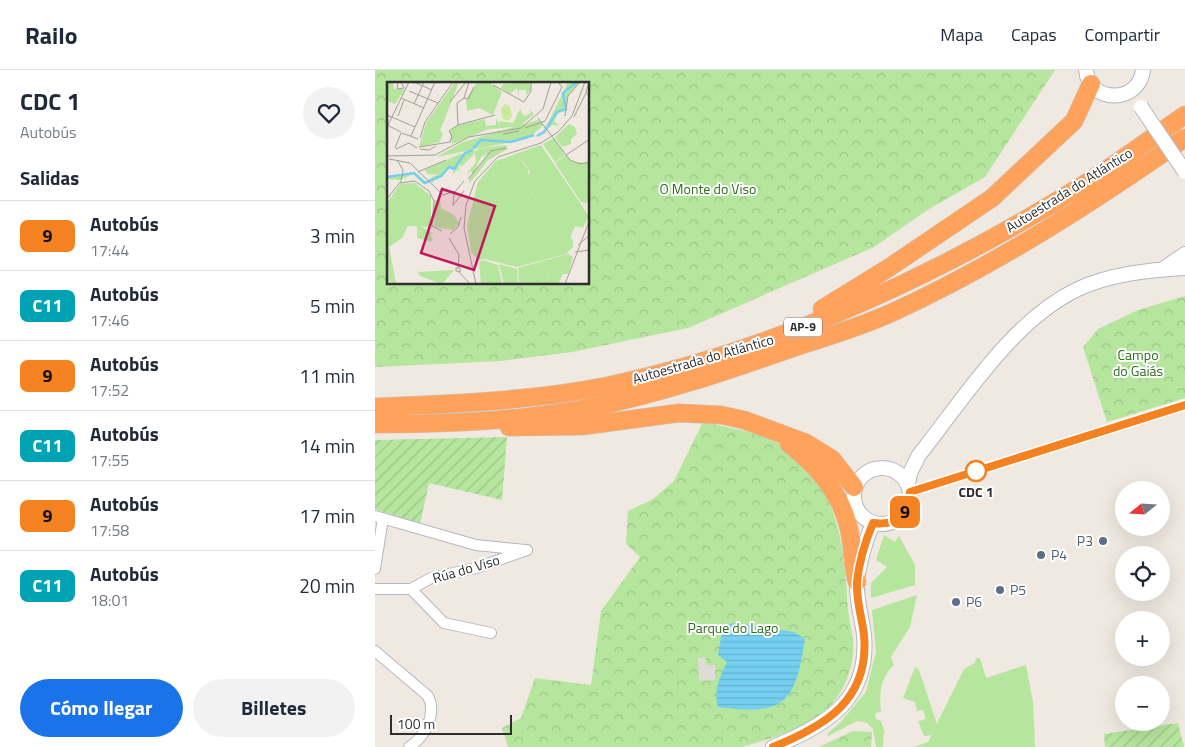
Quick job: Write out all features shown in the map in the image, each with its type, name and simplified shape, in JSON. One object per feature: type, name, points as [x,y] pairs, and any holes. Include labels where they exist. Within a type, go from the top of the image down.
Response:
[{"type":"highway","points":[[772,340],[890,267],[992,198],[1074,121],[1088,77]]},
{"type":"highway","name":"Autoestrada do Atlántico","points":[[375,408],[465,404],[605,386],[686,366],[772,340],[922,274],[994,238],[1085,184],[1185,115]]},
{"type":"highway","name":"Autoestrada do Atlántico","points":[[375,424],[436,424],[597,406],[676,386],[727,370],[890,313],[996,258],[1088,203],[1185,138]]},
{"type":"highway","points":[[436,424],[511,428],[582,426],[679,413],[721,415],[769,429],[806,443],[832,459],[854,487]]},
{"type":"highway","points":[[769,429],[812,462],[826,477],[844,512],[857,582]]},
{"type":"street","points":[[1119,96],[1135,88],[1143,70]]},
{"type":"street","points":[[1088,77],[1103,94],[1119,96],[1141,107]]},
{"type":"street","points":[[1135,88],[1141,107],[1185,172]]},
{"type":"street","points":[[1162,270],[1185,254]]},
{"type":"street","points":[[919,455],[900,465],[872,469],[864,473],[854,487],[855,505],[865,519],[883,525],[901,518],[910,502],[908,484],[910,473],[919,455],[1003,349],[1044,311],[1077,290],[1093,283],[1162,270],[1185,268]]},
{"type":"street","points":[[889,468],[903,477],[908,484]]},
{"type":"street","points":[[375,569],[379,517]]},
{"type":"street","name":"Rúa do Viso","points":[[375,589],[411,588],[431,578],[476,568],[527,550],[476,545],[379,517]]},
{"type":"street","points":[[773,747],[812,730],[829,719],[844,704],[855,686],[864,652],[857,582],[864,545],[873,523]]},
{"type":"street","points":[[411,588],[444,622],[491,633]]},
{"type":"street","points":[[375,652],[427,696],[431,702],[432,711],[422,742],[409,747]]},
{"type":"green space","name":"O Monte do Viso","points":[[375,70],[1055,70],[985,177],[929,209],[874,247],[688,328],[572,352],[501,361],[375,367]]},
{"type":"green space","name":"Campo do Gaiás","points":[[1185,296],[1185,398],[1107,422],[1083,347],[1098,329],[1138,310]]},
{"type":"green space","name":"Parque do Lago","points":[[703,422],[747,432],[775,441],[809,471],[822,488],[831,507],[842,547],[853,640],[851,666],[841,692],[830,706],[811,721],[789,732],[742,747],[508,747],[502,728],[521,718],[535,678],[591,685],[601,611],[640,557],[626,544],[628,511],[653,499],[674,481]]},
{"type":"green space","points":[[507,437],[502,500],[429,483],[420,524],[375,509],[375,440]]},
{"type":"green space","points":[[884,535],[895,542],[899,536],[915,565],[915,585],[871,598],[871,583],[887,567],[876,560]]},
{"type":"green space","points":[[917,595],[910,627],[891,657],[894,665],[883,681],[880,699],[881,712],[875,713],[876,719],[881,721],[884,731],[883,747],[876,747],[873,729],[867,723],[857,721],[828,736],[828,733],[839,724],[866,692],[876,652],[872,610]]},
{"type":"green space","points":[[976,658],[980,658],[986,678],[1026,665],[1033,702],[1035,747],[914,747],[928,742],[964,669],[975,663]]},
{"type":"green space","points":[[915,667],[919,670],[937,724],[931,735],[924,736],[918,721],[926,719],[923,710],[917,711],[915,702],[903,698]]},
{"type":"green space","points":[[1178,723],[1184,747],[1105,747],[1104,734],[1124,731],[1170,731],[1170,724]]},
{"type":"green space","points":[[853,731],[872,732],[871,747],[819,747]]},
{"type":"shaded area","points":[[706,657],[706,665],[715,665],[715,680],[699,681],[698,658]]},
{"type":"water","points":[[736,623],[794,632],[805,639],[797,678],[791,691],[783,700],[773,706],[759,709],[718,707],[717,689],[727,662],[718,655],[723,625]]},
{"type":"bus line","name":"9","points":[[773,747],[812,730],[829,719],[844,704],[855,686],[861,670],[864,652],[864,637],[857,596],[857,582],[864,545],[873,523],[883,525],[901,518],[910,502],[910,492],[1185,405]]},
{"type":"place","name":"CDC 1","points":[[976,471]]},
{"type":"place","name":"P3","points":[[1103,541]]},
{"type":"place","name":"P4","points":[[1041,555]]},
{"type":"place","name":"P5","points":[[1000,590]]},
{"type":"place","name":"P6","points":[[956,602]]}]
